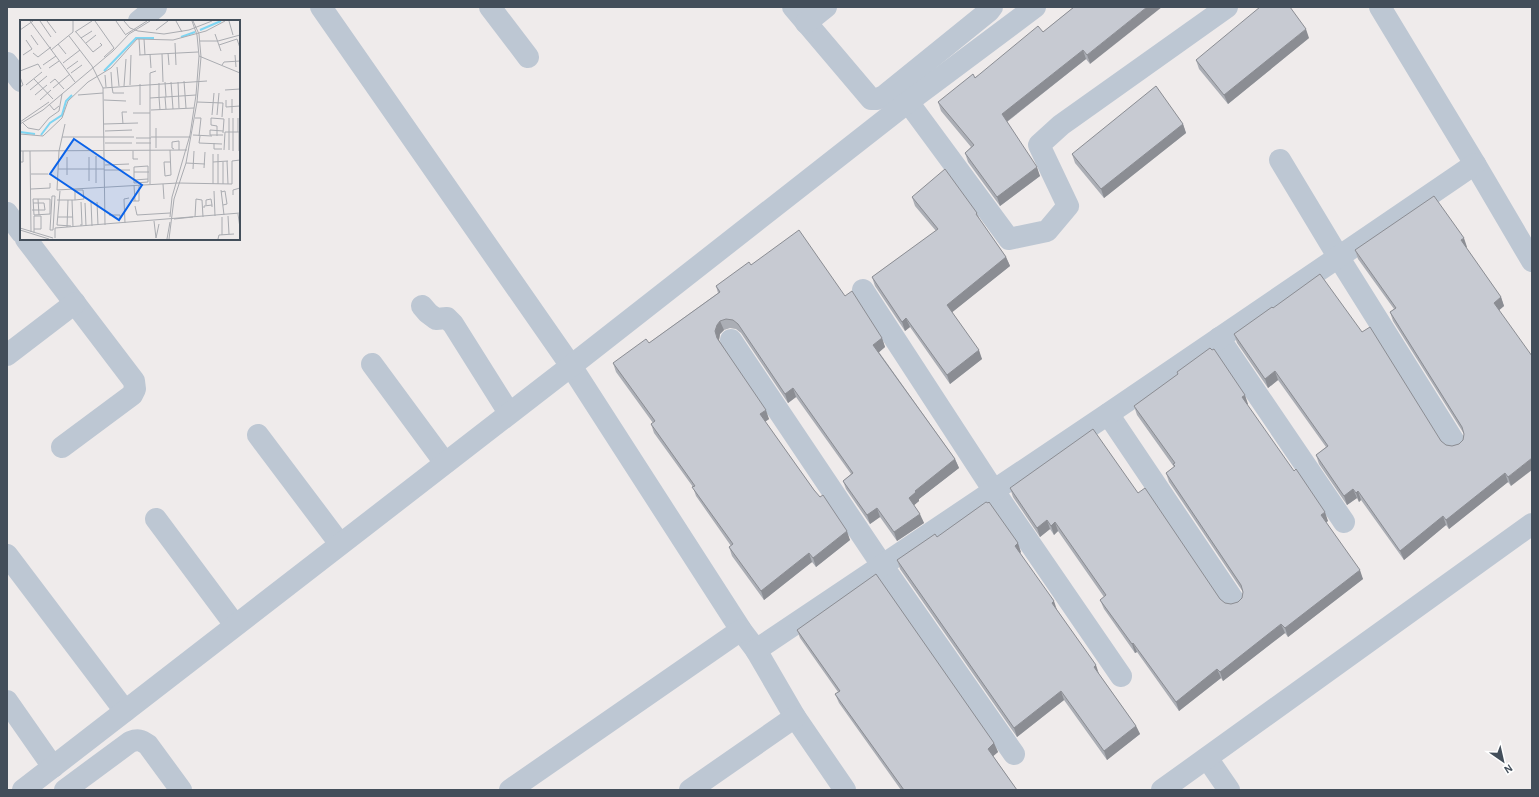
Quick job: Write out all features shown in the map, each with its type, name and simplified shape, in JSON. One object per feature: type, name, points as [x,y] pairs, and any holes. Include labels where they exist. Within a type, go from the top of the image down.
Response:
[{"type":"street","points":[[321,7],[571,366],[741,630],[756,650],[795,717],[845,790]]},
{"type":"street","points":[[490,7],[528,58]]},
{"type":"street","points":[[826,7],[800,15],[871,99],[877,99],[884,96],[992,7]]},
{"type":"street","points":[[24,790],[571,366],[908,102],[1035,7]]},
{"type":"street","points":[[908,102],[1009,239],[1047,231],[1068,206],[1039,145],[1062,125],[1227,7]]},
{"type":"street","points":[[1380,7],[1532,260]]},
{"type":"street","points":[[7,64],[20,80]]},
{"type":"street","points":[[1280,160],[1339,258],[1455,443]]},
{"type":"street","points":[[756,650],[1339,258],[1475,164]]},
{"type":"street","points":[[7,213],[20,231]]},
{"type":"street","points":[[27,240],[134,381],[135,388],[132,395],[62,447]]},
{"type":"street","points":[[863,290],[994,491],[1121,676]]},
{"type":"street","points":[[7,356],[75,303]]},
{"type":"street","points":[[422,306],[428,314],[436,319],[447,318],[453,324],[509,413]]},
{"type":"street","points":[[1219,338],[1344,522]]},
{"type":"street","points":[[731,340],[882,565],[1014,754]]},
{"type":"street","points":[[372,364],[445,463]]},
{"type":"street","points":[[1108,414],[1234,601]]},
{"type":"street","points":[[258,435],[340,544]]},
{"type":"street","points":[[156,519],[235,625]]},
{"type":"street","points":[[1162,790],[1532,524]]},
{"type":"street","points":[[7,555],[125,712]]},
{"type":"street","points":[[510,790],[741,630]]},
{"type":"street","points":[[7,701],[53,767]]},
{"type":"street","points":[[690,790],[795,717]]},
{"type":"street","points":[[65,790],[130,742],[136,740],[142,740],[148,745],[181,790]]},
{"type":"street","points":[[1207,758],[1229,790]]},
{"type":"building","points":[[1074,7],[1147,7],[1087,55],[1083,50],[1002,114],[1037,167],[997,197],[965,153],[974,145],[938,102],[973,74],[975,78],[1038,26],[1043,32]]},
{"type":"building","points":[[1260,7],[1290,7],[1306,29],[1224,95],[1196,60]]},
{"type":"building","points":[[1156,86],[1183,124],[1101,189],[1072,154]]},
{"type":"building","points":[[945,169],[977,213],[976,214],[1006,257],[947,305],[979,350],[947,375],[906,318],[902,322],[872,277],[938,229],[912,197]]},
{"type":"building","points":[[1434,196],[1464,238],[1461,240],[1501,297],[1494,303],[1532,356],[1532,458],[1508,477],[1505,473],[1446,520],[1443,516],[1400,551],[1358,491],[1356,493],[1353,489],[1344,496],[1316,455],[1328,446],[1275,371],[1265,379],[1234,334],[1320,274],[1362,332],[1370,327],[1441,441],[1446,445],[1452,446],[1459,444],[1463,440],[1464,434],[1462,427],[1390,312],[1396,308],[1355,250]]},
{"type":"building","points":[[799,230],[845,296],[852,291],[882,338],[873,345],[955,459],[915,491],[916,492],[909,498],[920,514],[894,532],[877,508],[867,515],[843,481],[853,473],[793,388],[785,394],[738,324],[733,320],[726,319],[720,321],[715,331],[717,338],[766,410],[760,414],[814,490],[820,497],[823,495],[847,531],[813,558],[809,553],[761,591],[729,547],[733,544],[692,487],[695,486],[651,424],[655,421],[613,363],[646,339],[649,343],[720,292],[716,286],[749,262],[751,265]]},
{"type":"building","points":[[1210,348],[1212,350],[1214,349],[1245,395],[1242,397],[1294,471],[1296,469],[1325,512],[1321,515],[1360,570],[1285,628],[1281,624],[1220,672],[1217,669],[1176,702],[1100,600],[1106,595],[1055,522],[1051,526],[1047,520],[1037,528],[1010,488],[1093,429],[1138,493],[1145,488],[1220,599],[1225,603],[1231,604],[1238,602],[1242,598],[1243,592],[1241,585],[1166,473],[1175,466],[1173,464],[1175,463],[1134,406],[1178,374],[1177,372]]},
{"type":"building","points":[[986,502],[989,502],[1018,543],[1015,546],[1054,601],[1052,603],[1096,665],[1094,667],[1136,726],[1104,751],[1061,691],[1014,728],[897,560],[935,534],[937,537]]},
{"type":"building","points":[[876,574],[994,743],[988,749],[1017,790],[904,790],[835,694],[840,691],[797,630]]}]
